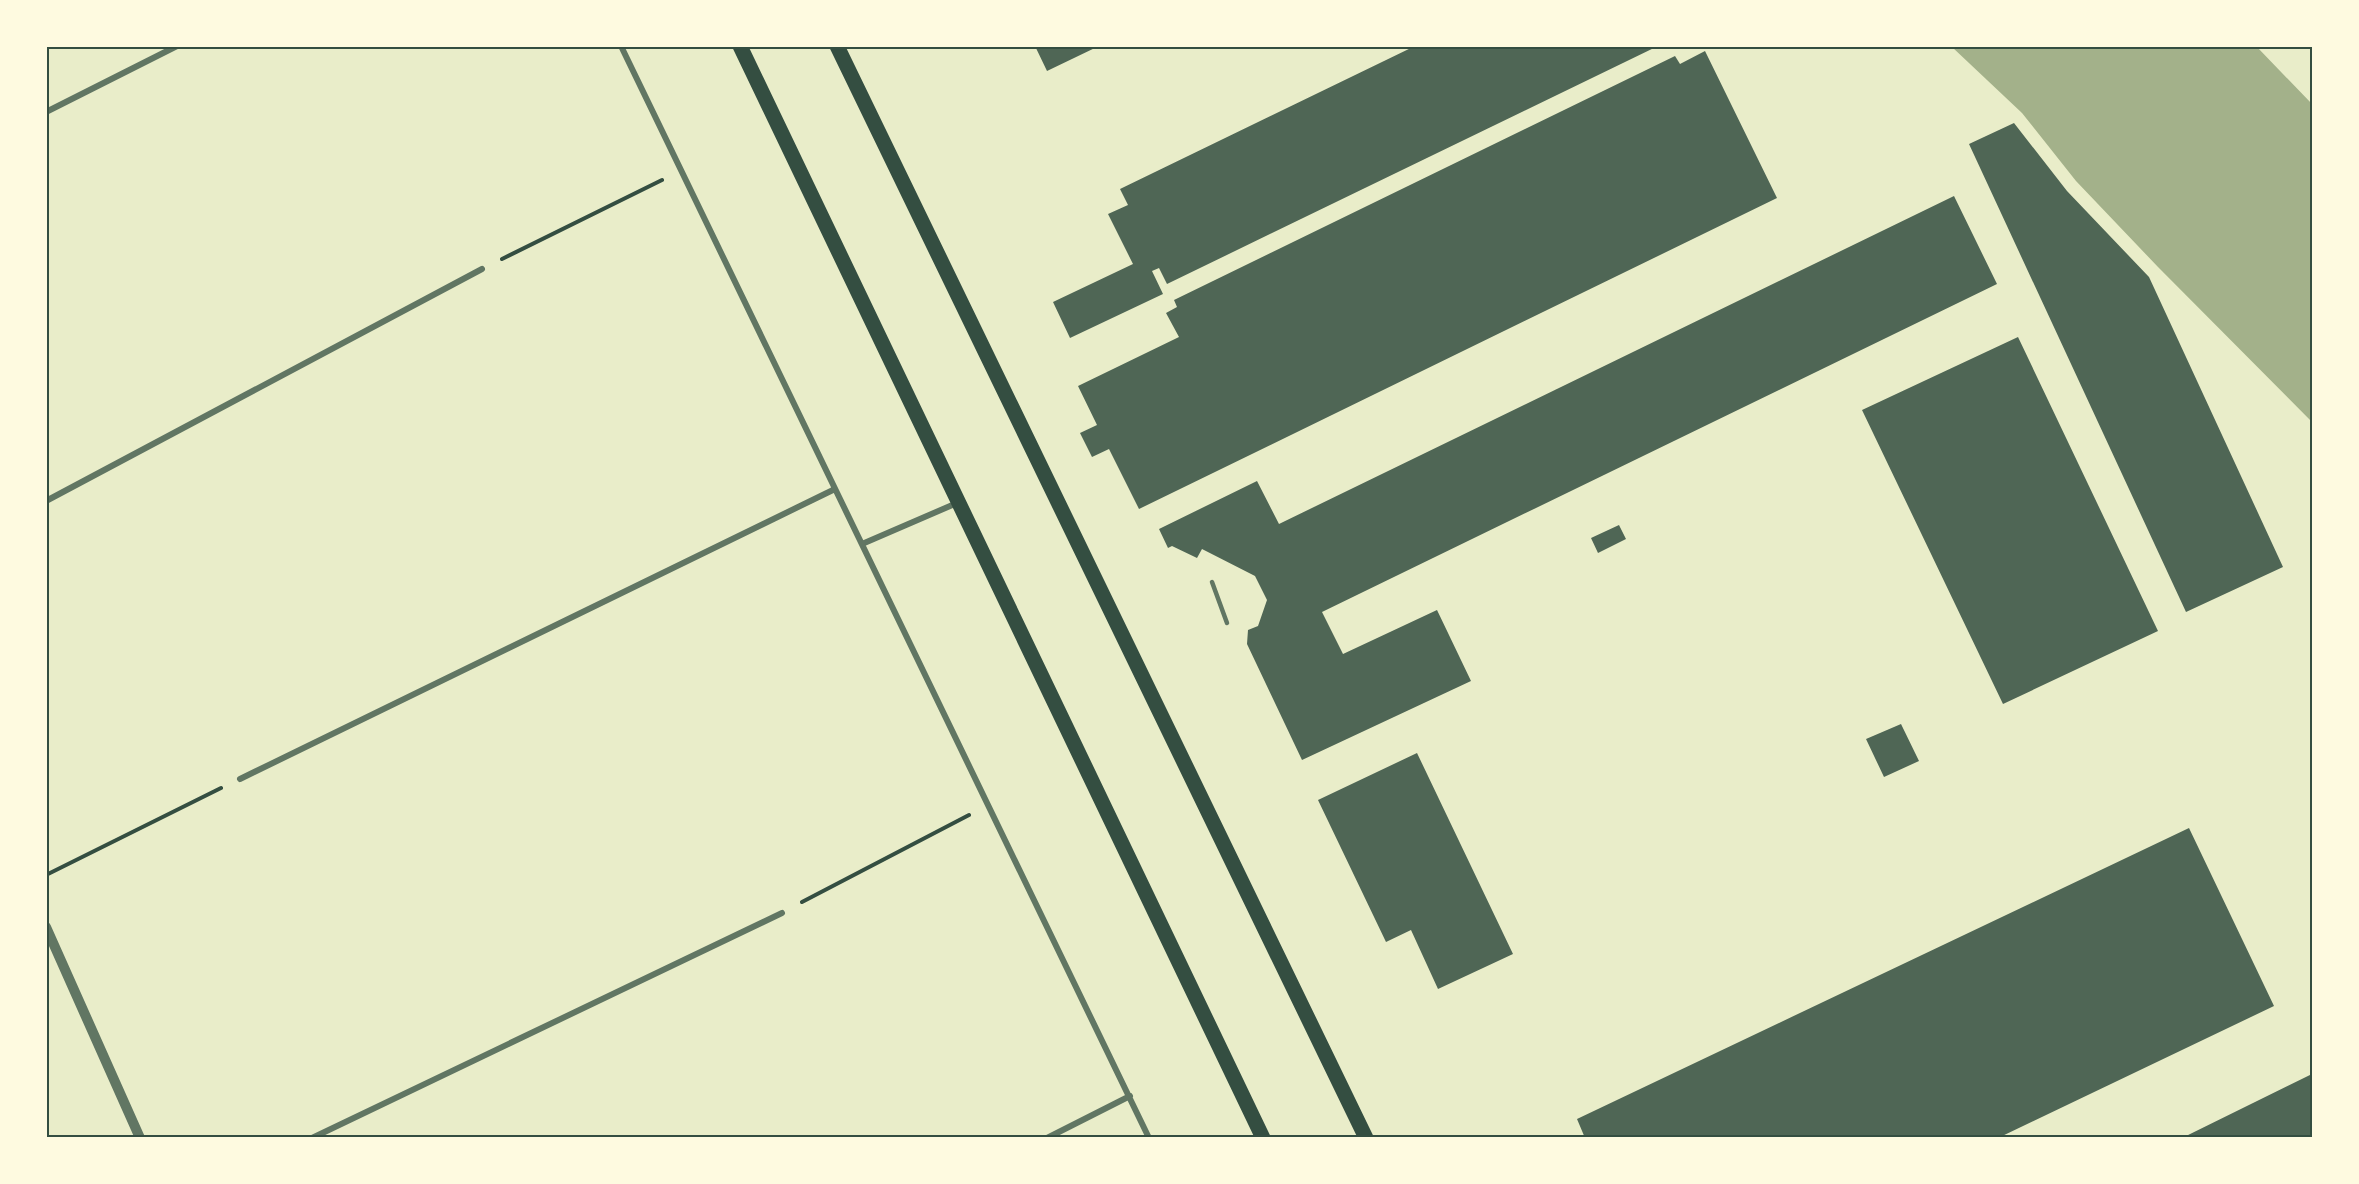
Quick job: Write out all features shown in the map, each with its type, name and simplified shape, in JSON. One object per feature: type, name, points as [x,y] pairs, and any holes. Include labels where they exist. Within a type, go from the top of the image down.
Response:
[{"type":"main road","points":[[740,46],[1263,1137]]},
{"type":"main road","points":[[837,46],[1366,1137]]},
{"type":"street","points":[[46,112],[177,46]]},
{"type":"street","points":[[621,46],[1149,1137]]},
{"type":"street","points":[[46,501],[482,269]]},
{"type":"street","points":[[240,779],[835,489]]},
{"type":"street","points":[[862,544],[958,503]]},
{"type":"street","points":[[312,1137],[782,913]]},
{"type":"street","points":[[46,927],[140,1137]]},
{"type":"street","points":[[1047,1137],[1130,1096]]},
{"type":"lane","points":[[1212,582],[1227,623]]},
{"type":"path","points":[[482,269],[681,170]]},
{"type":"path","points":[[46,874],[240,779]]},
{"type":"path","points":[[782,913],[988,805]]},
{"type":"shaded area","points":[[1952,47],[2257,47],[2312,104],[2312,422],[2076,181],[2022,113]]},
{"type":"building","points":[[1035,46],[1099,46],[1047,71]]},
{"type":"building","points":[[1415,46],[1658,46],[1167,284],[1159,268],[1152,271],[1163,294],[1070,338],[1053,302],[1133,264],[1108,214],[1128,205],[1120,189]]},
{"type":"building","points":[[1705,51],[1777,198],[1139,509],[1109,449],[1092,457],[1080,433],[1097,425],[1078,386],[1179,337],[1166,313],[1177,307],[1174,300],[1675,56],[1680,64]]},
{"type":"building","points":[[2014,123],[2067,191],[2149,277],[2283,567],[2186,612],[1969,144]]},
{"type":"building","points":[[1954,196],[1997,284],[1322,612],[1343,654],[1437,610],[1471,681],[1302,760],[1247,644],[1248,630],[1258,626],[1267,600],[1255,576],[1202,549],[1197,558],[1172,546],[1168,548],[1159,529],[1257,481],[1279,524]]},
{"type":"building","points":[[2018,337],[2158,631],[2003,704],[1862,410]]},
{"type":"building","points":[[1619,525],[1626,539],[1598,553],[1591,538]]},
{"type":"building","points":[[1901,724],[1919,761],[1884,777],[1866,739]]},
{"type":"building","points":[[1417,753],[1513,954],[1438,989],[1411,930],[1386,942],[1318,800]]},
{"type":"building","points":[[2189,828],[2274,1006],[1998,1138],[1585,1138],[1577,1119]]},
{"type":"building","points":[[2312,1074],[2312,1138],[2182,1138]]}]
